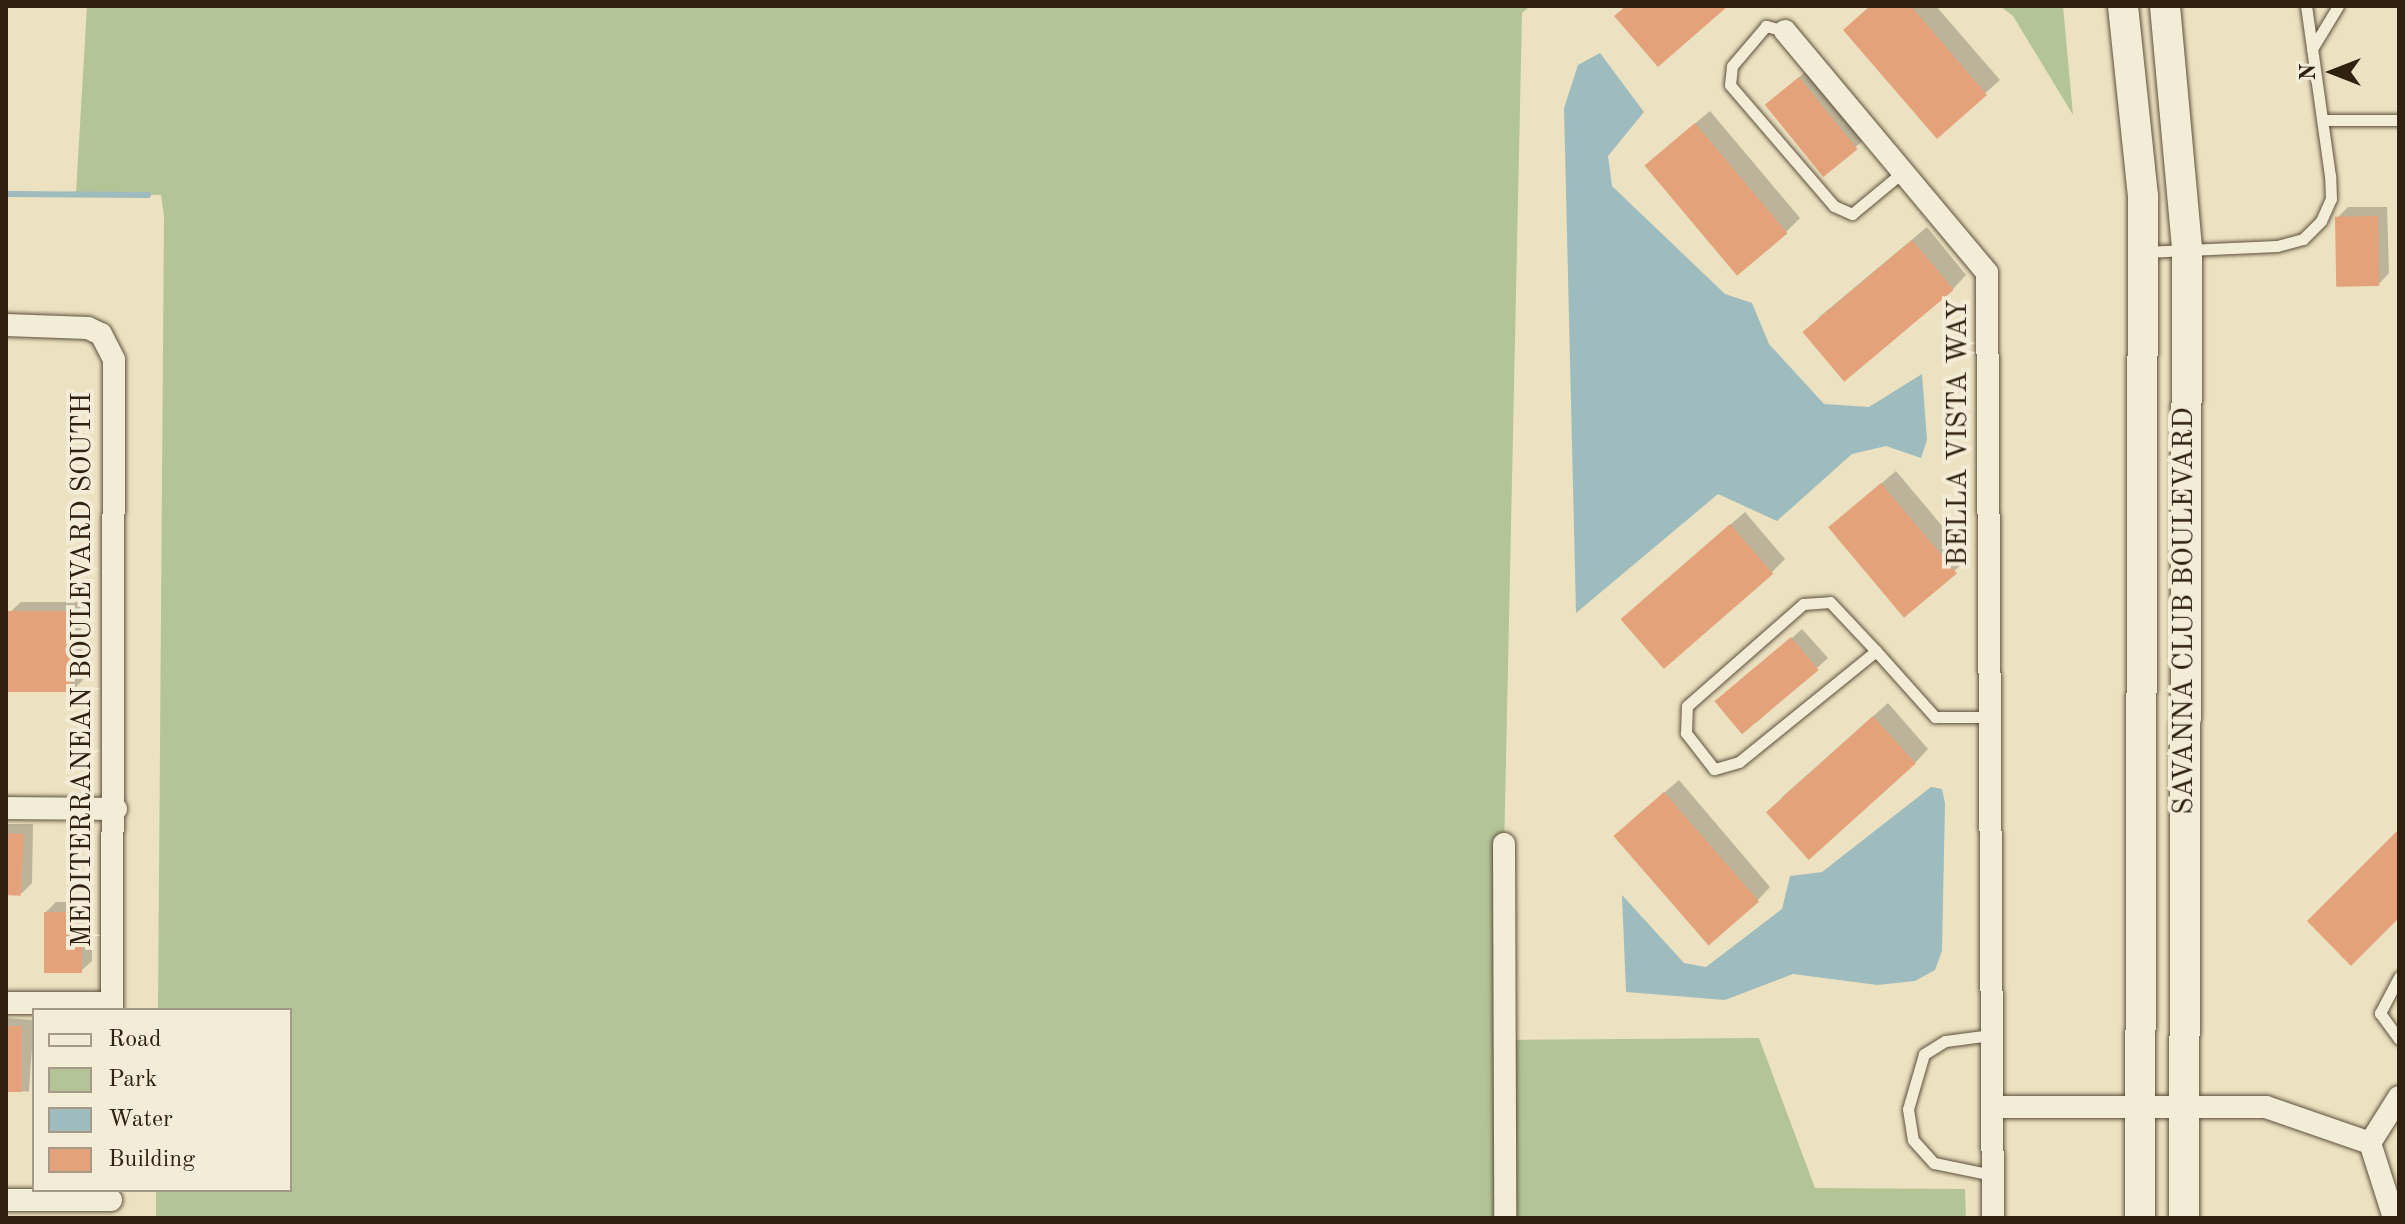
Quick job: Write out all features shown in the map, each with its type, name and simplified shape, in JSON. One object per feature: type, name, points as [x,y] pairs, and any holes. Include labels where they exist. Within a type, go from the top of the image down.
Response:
[{"type":"street","name":"SAVANNA CLUB BOULEVARD","points":[[2123,6],[2143,252],[2140,1218]]},
{"type":"street","name":"SAVANNA CLUB BOULEVARD","points":[[2165,6],[2187,248],[2184,1218]]},
{"type":"street","name":"BELLA VISTA WAY","points":[[1785,31],[1905,170],[1987,273],[1993,1218]]},
{"type":"street","name":"MEDITERRANEAN BOULEVARD SOUTH","points":[[6,325],[101,334],[114,360],[116,809],[112,1007]]},
{"type":"street","points":[[6,808],[116,809]]},
{"type":"street","points":[[1504,844],[1505,1218]]},
{"type":"street","points":[[6,1003],[112,1007]]},
{"type":"street","points":[[2394,1218],[2370,1143],[2399,1097]]},
{"type":"street","points":[[1992,1107],[2266,1107],[2370,1143]]},
{"type":"street","points":[[6,1200],[111,1203]]},
{"type":"lane","points":[[2143,252],[2303,239],[2331,199],[2325,120],[2306,6]]},
{"type":"lane","points":[[2311,50],[2338,6]]},
{"type":"lane","points":[[1785,31],[1766,26],[1732,66],[1730,85],[1834,206],[1852,214],[1905,170]]},
{"type":"lane","points":[[2325,120],[2399,120]]},
{"type":"lane","points":[[1876,651],[1739,762],[1714,769],[1686,733],[1687,706],[1803,604],[1830,602],[1876,651],[1935,717],[1989,717]]},
{"type":"lane","points":[[2399,977],[2380,1013],[2399,1039]]},
{"type":"lane","points":[[1991,1035],[1945,1041],[1924,1054],[1908,1109],[1913,1140],[1934,1163],[1992,1175]]},
{"type":"green space","points":[[87,6],[1530,6],[1522,13],[1500,1040],[1759,1038],[1815,1188],[1965,1189],[1966,1218],[156,1218],[156,1192],[292,1192],[292,1008],[158,1008],[164,216],[161,195],[76,193]]},
{"type":"green space","points":[[2000,6],[2063,6],[2073,115],[2013,16]]},
{"type":"water","points":[[1600,53],[1644,112],[1608,156],[1612,186],[1725,294],[1752,303],[1769,344],[1824,404],[1869,407],[1922,374],[1927,440],[1921,458],[1886,446],[1852,454],[1777,521],[1718,494],[1576,613],[1564,108],[1578,65]]},
{"type":"water","points":[[1931,787],[1942,789],[1945,803],[1942,951],[1935,970],[1915,981],[1877,985],[1793,974],[1725,1000],[1626,992],[1622,895],[1684,963],[1706,967],[1782,909],[1790,876],[1822,872]]},
{"type":"building","points":[[1626,6],[1728,6],[1658,67],[1614,16]]},
{"type":"building","points":[[1870,6],[1911,6],[1987,95],[1937,139],[1843,30]]},
{"type":"building","points":[[1799,77],[1858,149],[1823,177],[1765,105]]},
{"type":"building","points":[[1695,123],[1788,233],[1737,276],[1644,165]]},
{"type":"building","points":[[2378,216],[2379,286],[2336,287],[2335,217]]},
{"type":"building","points":[[1912,240],[1954,290],[1844,382],[1802,332]]},
{"type":"building","points":[[1881,483],[1957,573],[1904,618],[1828,527]]},
{"type":"building","points":[[1730,524],[1773,574],[1664,669],[1621,619]]},
{"type":"building","points":[[8,611],[71,611],[71,692],[8,692]]},
{"type":"building","points":[[1791,637],[1819,670],[1742,734],[1714,701]]},
{"type":"building","points":[[1873,716],[1916,764],[1809,860],[1766,812]]},
{"type":"building","points":[[1664,792],[1759,901],[1709,945],[1613,836]]},
{"type":"building","points":[[2399,829],[2399,918],[2351,966],[2307,921]]},
{"type":"building","points":[[6,833],[24,834],[21,896],[6,895]]},
{"type":"building","points":[[44,912],[82,912],[82,973],[44,973]]},
{"type":"building","points":[[6,1026],[22,1026],[22,1092],[6,1092]]},
{"type":"waterway","points":[[6,194],[148,195]]}]
